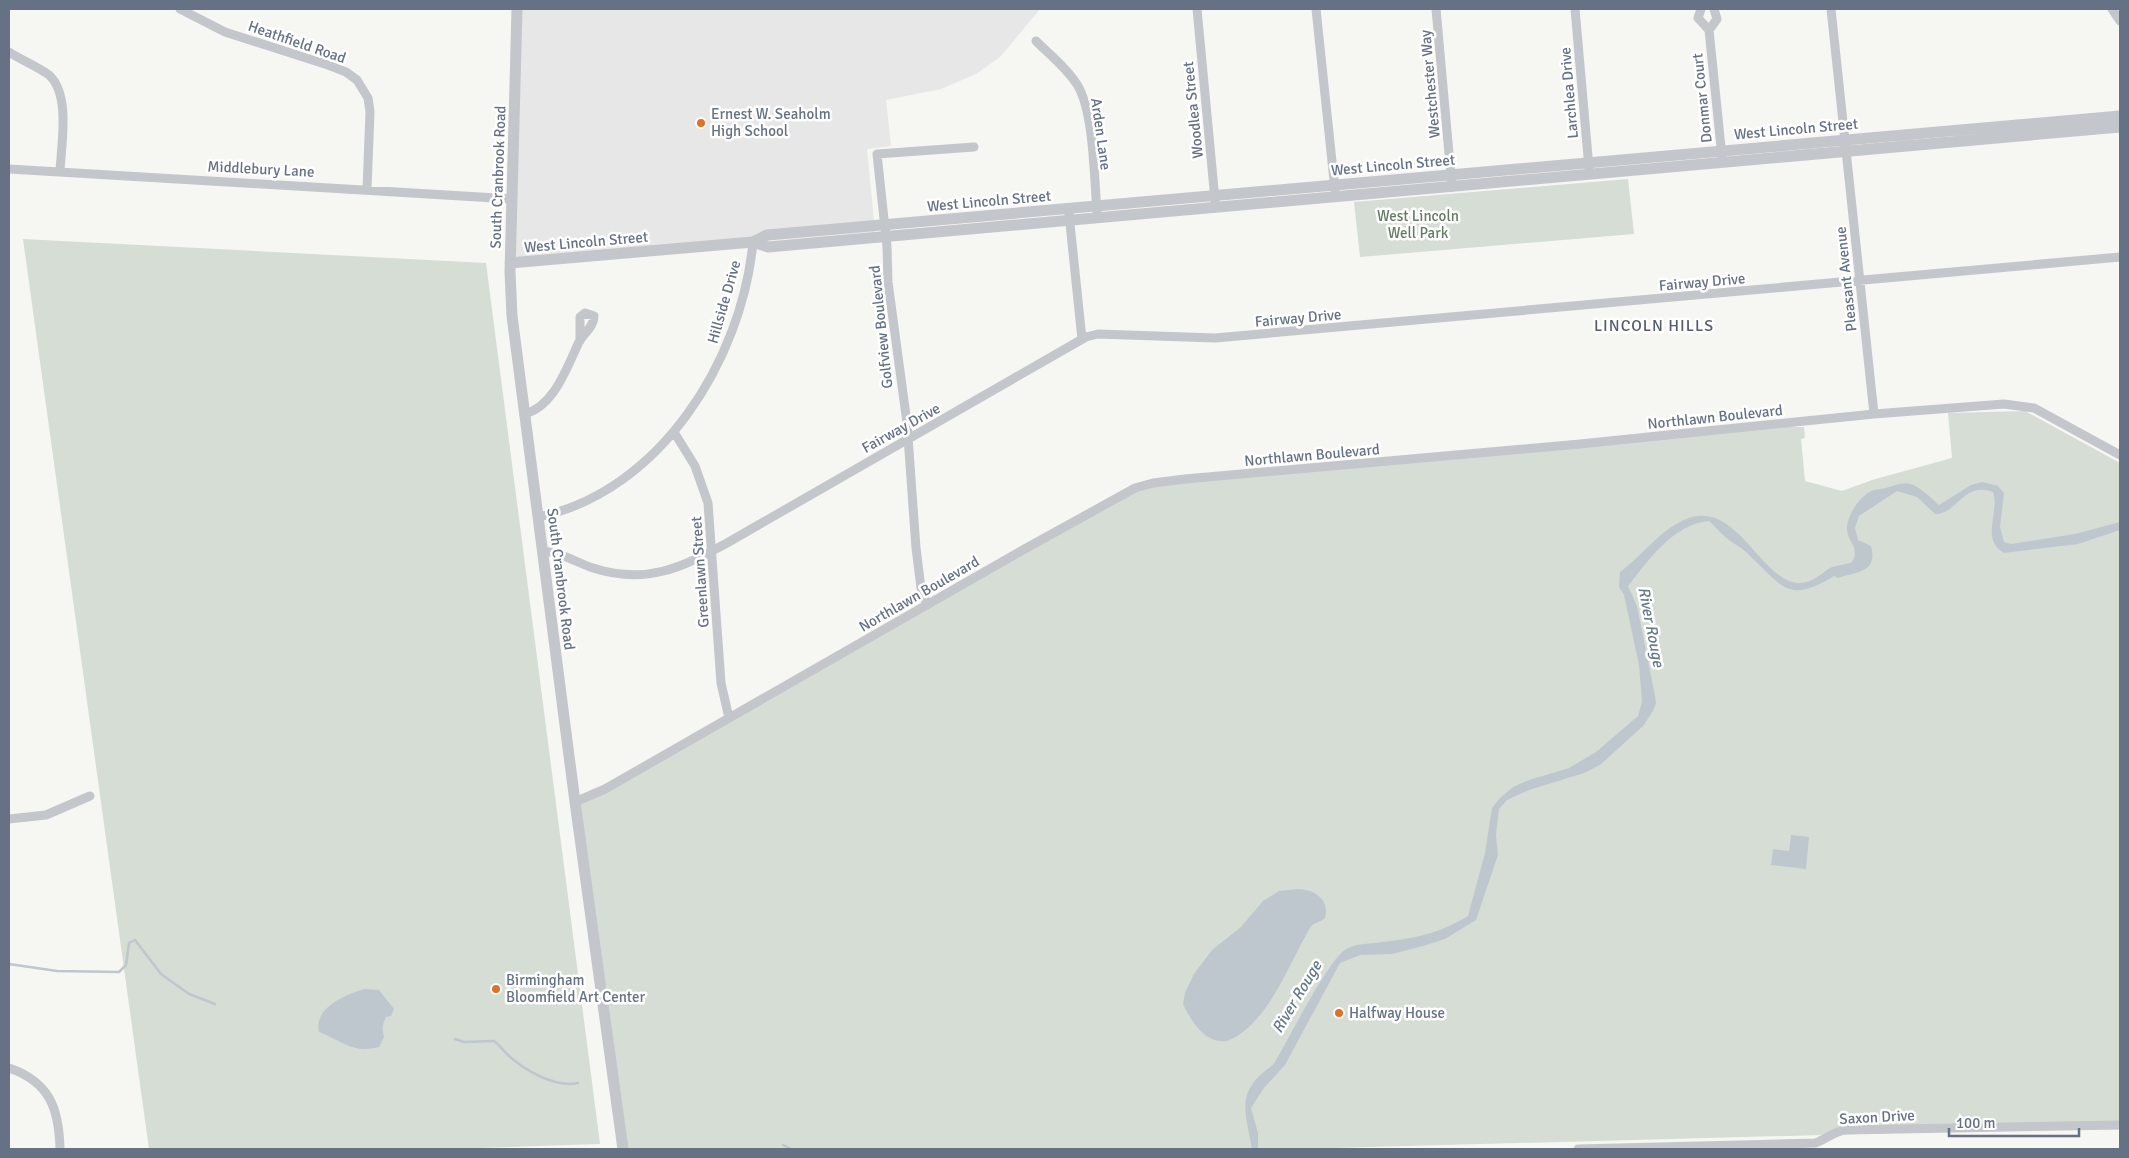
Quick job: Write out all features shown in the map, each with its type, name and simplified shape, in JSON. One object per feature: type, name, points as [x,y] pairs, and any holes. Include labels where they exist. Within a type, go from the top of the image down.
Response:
[{"type":"street","name":"Heathfield Road","points":[[180,9],[225,32],[328,65],[346,72],[357,80],[368,98],[370,112],[367,189]]},
{"type":"street","name":"South Cranbrook Road","points":[[517,9],[510,263],[512,316],[575,802],[623,1149]]},
{"type":"street","name":"Woodlea Street","points":[[1197,9],[1216,208]]},
{"type":"street","points":[[1316,9],[1335,192]]},
{"type":"street","name":"Westchester Way","points":[[1436,9],[1452,187]]},
{"type":"street","name":"Larchlea Drive","points":[[1575,9],[1590,175]]},
{"type":"street","name":"Donmar Court","points":[[1701,9],[1698,18],[1709,30],[1723,163]]},
{"type":"street","name":"Donmar Court","points":[[1709,30],[1717,19],[1714,9]]},
{"type":"street","name":"Pleasant Avenue","points":[[1831,9],[1874,414]]},
{"type":"street","points":[[2112,9],[2120,21]]},
{"type":"street","name":"Arden Lane","points":[[1036,41],[1069,74],[1083,96],[1088,119],[1097,212]]},
{"type":"street","points":[[9,52],[48,75],[60,90],[62,109],[60,172]]},
{"type":"street","name":"West Lincoln Street","points":[[885,231],[1069,221],[1097,212],[1215,196],[1452,187],[1847,153],[2037,129],[2120,116]]},
{"type":"street","name":"West Lincoln Street","points":[[510,263],[753,242],[768,247],[1068,209],[1097,212],[1216,208],[1451,175],[1846,140],[2037,129],[2120,127]]},
{"type":"street","name":"Golfview Boulevard","points":[[927,605],[919,578],[907,440],[888,290],[885,231],[877,154],[974,148]]},
{"type":"street","name":"Middlebury Lane","points":[[9,169],[512,199]]},
{"type":"street","points":[[1068,209],[1082,339]]},
{"type":"street","name":"Hillside Drive","points":[[538,517],[566,510],[599,493],[649,456],[674,432],[700,396],[725,351],[741,302],[753,242]]},
{"type":"street","name":"Fairway Drive","points":[[542,551],[558,553],[601,570],[631,576],[668,571],[712,552],[1082,339],[1104,333],[1215,338],[2120,257]]},
{"type":"street","points":[[524,414],[538,409],[547,399],[562,379],[580,340]]},
{"type":"street","name":"Northlawn Boulevard","points":[[575,802],[605,789],[1135,488],[1153,483],[1660,437],[1874,414],[2004,404],[2022,405],[2044,413],[2120,455]]},
{"type":"street","name":"Greenlawn Street","points":[[674,432],[690,457],[706,493],[721,683],[729,718]]},
{"type":"street","points":[[9,819],[46,815],[90,796]]},
{"type":"street","points":[[9,1068],[34,1080],[49,1097],[57,1114],[60,1149]]},
{"type":"street","name":"Saxon Drive","points":[[1578,1149],[1791,1144],[1827,1139],[1839,1130],[2120,1125]]},
{"type":"street","points":[[1827,1139],[1828,1149]]},
{"type":"shaded area","name":"Ernest W. Seaholm High School","points":[[517,9],[1040,9],[1000,57],[976,74],[941,89],[886,100],[891,146],[867,149],[875,232],[510,262]]},
{"type":"shaded area","name":"River Rouge","points":[[1982,482],[1998,486],[2004,493],[2000,527],[2004,542],[2011,544],[2075,534],[2120,522],[2120,530],[2078,544],[2004,553],[1993,541],[1993,492],[1975,491],[1968,494],[1950,509],[1943,513],[1935,514],[1917,497],[1897,491],[1859,516],[1855,528],[1858,540],[1871,546],[1872,555],[1869,566],[1859,572],[1838,578],[1834,576],[1807,589],[1796,590],[1779,583],[1709,521],[1684,529],[1663,545],[1628,586],[1637,606],[1656,703],[1643,726],[1600,765],[1584,773],[1529,790],[1507,800],[1499,809],[1496,835],[1498,855],[1476,920],[1445,939],[1423,946],[1392,954],[1360,955],[1340,963],[1285,1065],[1264,1088],[1251,1108],[1258,1133],[1258,1149],[1252,1149],[1246,1112],[1248,1093],[1261,1074],[1273,1065],[1320,982],[1340,954],[1356,945],[1406,939],[1437,931],[1468,916],[1485,853],[1492,808],[1499,799],[1513,787],[1569,768],[1596,752],[1638,716],[1642,702],[1639,665],[1624,595],[1619,587],[1620,572],[1675,525],[1684,520],[1703,516],[1719,520],[1733,529],[1772,570],[1786,579],[1805,583],[1813,580],[1830,568],[1852,562],[1855,553],[1847,532],[1848,522],[1856,505],[1869,492],[1908,483],[1923,491],[1939,505],[1971,485]]},
{"type":"shaded area","points":[[1791,835],[1809,837],[1806,869],[1771,865],[1773,849],[1789,851]]},
{"type":"shaded area","points":[[1298,889],[1310,891],[1320,897],[1325,906],[1325,918],[1311,926],[1276,992],[1254,1022],[1241,1033],[1227,1041],[1212,1039],[1195,1024],[1183,1004],[1185,993],[1194,974],[1212,950],[1241,927],[1263,901],[1279,891]]},
{"type":"shaded area","points":[[365,989],[379,990],[394,1009],[391,1016],[386,1017],[383,1027],[384,1037],[379,1047],[370,1049],[354,1048],[319,1032],[318,1023],[326,1009],[341,998]]},
{"type":"green space","name":"West Lincoln Well Park","points":[[1628,179],[1634,234],[1360,257],[1354,202]]},
{"type":"green space","points":[[23,239],[486,263],[600,1144],[448,1149],[149,1149]]},
{"type":"green space","points":[[2025,411],[2120,463],[2120,1127],[1296,1149],[625,1149],[580,802],[1139,483],[1724,427],[1804,427],[1805,438],[1801,439],[1805,481],[1842,491],[1872,480],[1952,458],[1948,413]]},
{"type":"waterway","points":[[9,964],[57,971],[119,972],[126,965],[129,943],[135,940],[161,974],[189,994],[215,1004]]},
{"type":"waterway","points":[[455,1039],[464,1042],[494,1041],[515,1061],[531,1072],[560,1083],[578,1083]]},
{"type":"waterway","points":[[783,1145],[791,1149]]},
{"type":"place","name":"Ernest W. Seaholm High School","points":[[701,123]]},
{"type":"place","name":"Birmingham Bloomfield Art Center","points":[[496,989]]},
{"type":"place","name":"Halfway House","points":[[1339,1013]]},
{"type":"district","name":"LINCOLN HILLS","points":[[1654,326]]}]
